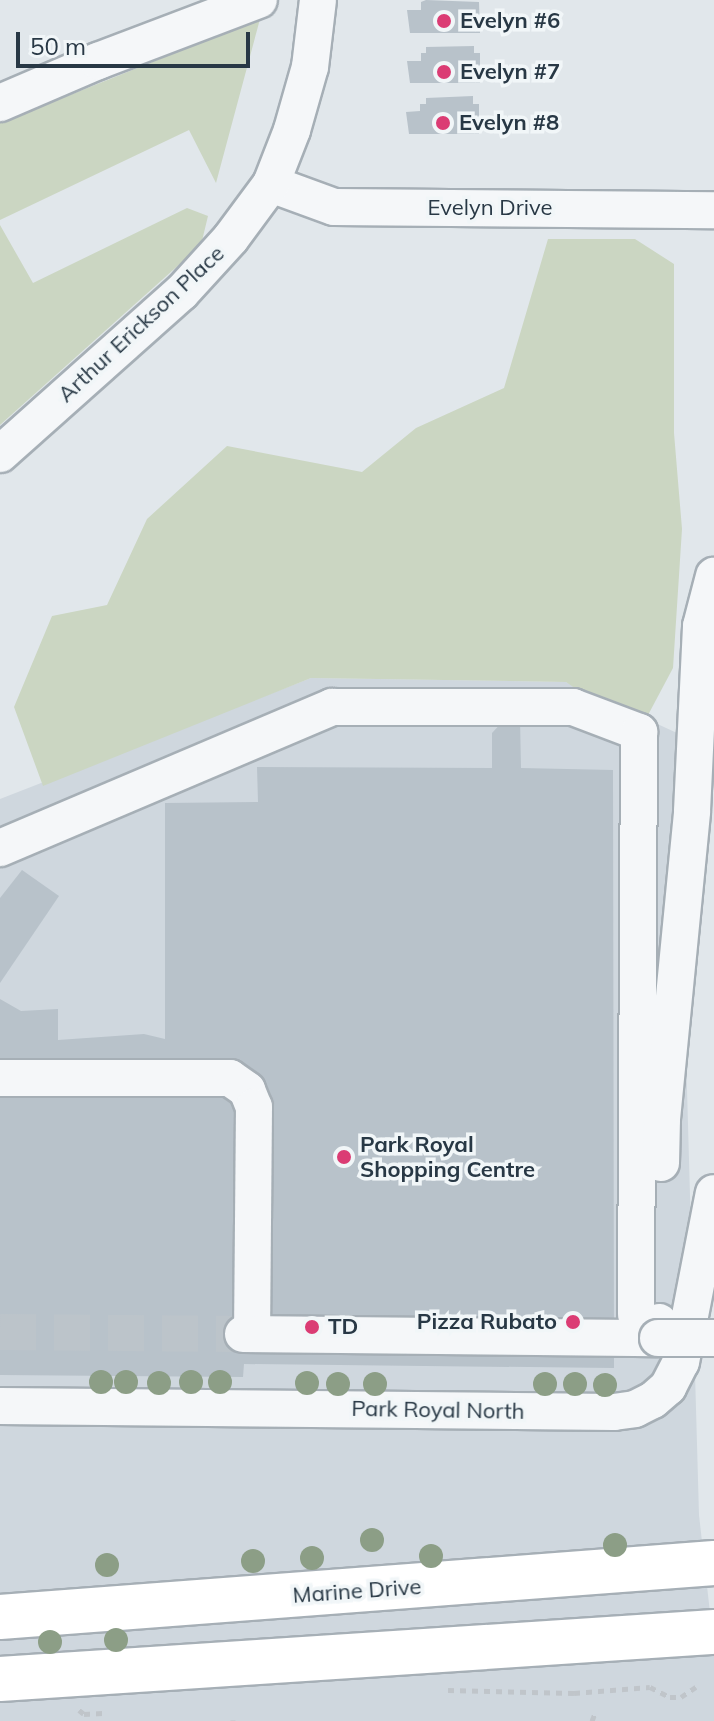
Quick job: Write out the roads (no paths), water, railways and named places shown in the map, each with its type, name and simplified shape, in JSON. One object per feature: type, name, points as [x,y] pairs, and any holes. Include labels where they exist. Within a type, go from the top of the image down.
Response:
[{"type":"main road","name":"Marine Drive","points":[[0,1617],[714,1563]]},
{"type":"main road","points":[[0,1679],[714,1632]]},
{"type":"street","points":[[0,103],[98,61],[259,0]]},
{"type":"street","name":"Arthur Erickson Place","points":[[0,454],[181,293],[231,238],[271,184],[292,130],[310,67],[318,0]]},
{"type":"street","name":"Evelyn Drive","points":[[271,184],[334,207],[714,210]]},
{"type":"street","points":[[647,1326],[662,1119],[692,811],[701,626],[714,576]]},
{"type":"street","points":[[0,848],[332,707],[573,707],[639,732],[647,1326]]},
{"type":"street","points":[[0,1078],[230,1078],[247,1090],[254,1107],[248,1334],[647,1326],[714,1338]]},
{"type":"street","name":"Park Royal North","points":[[0,1406],[601,1412],[635,1409],[653,1400],[668,1387],[681,1362],[714,1193]]},
{"type":"tunnel","points":[[0,1332],[243,1334]]},
{"type":"place","name":"Evelyn #6","points":[[444,21]]},
{"type":"place","name":"Evelyn #7","points":[[444,72]]},
{"type":"place","name":"Evelyn #8","points":[[443,123]]},
{"type":"place","name":"Park Royal Shopping Centre","points":[[344,1157]]},
{"type":"place","name":"Pizza Rubato","points":[[573,1322]]},
{"type":"place","name":"TD","points":[[312,1327]]}]
